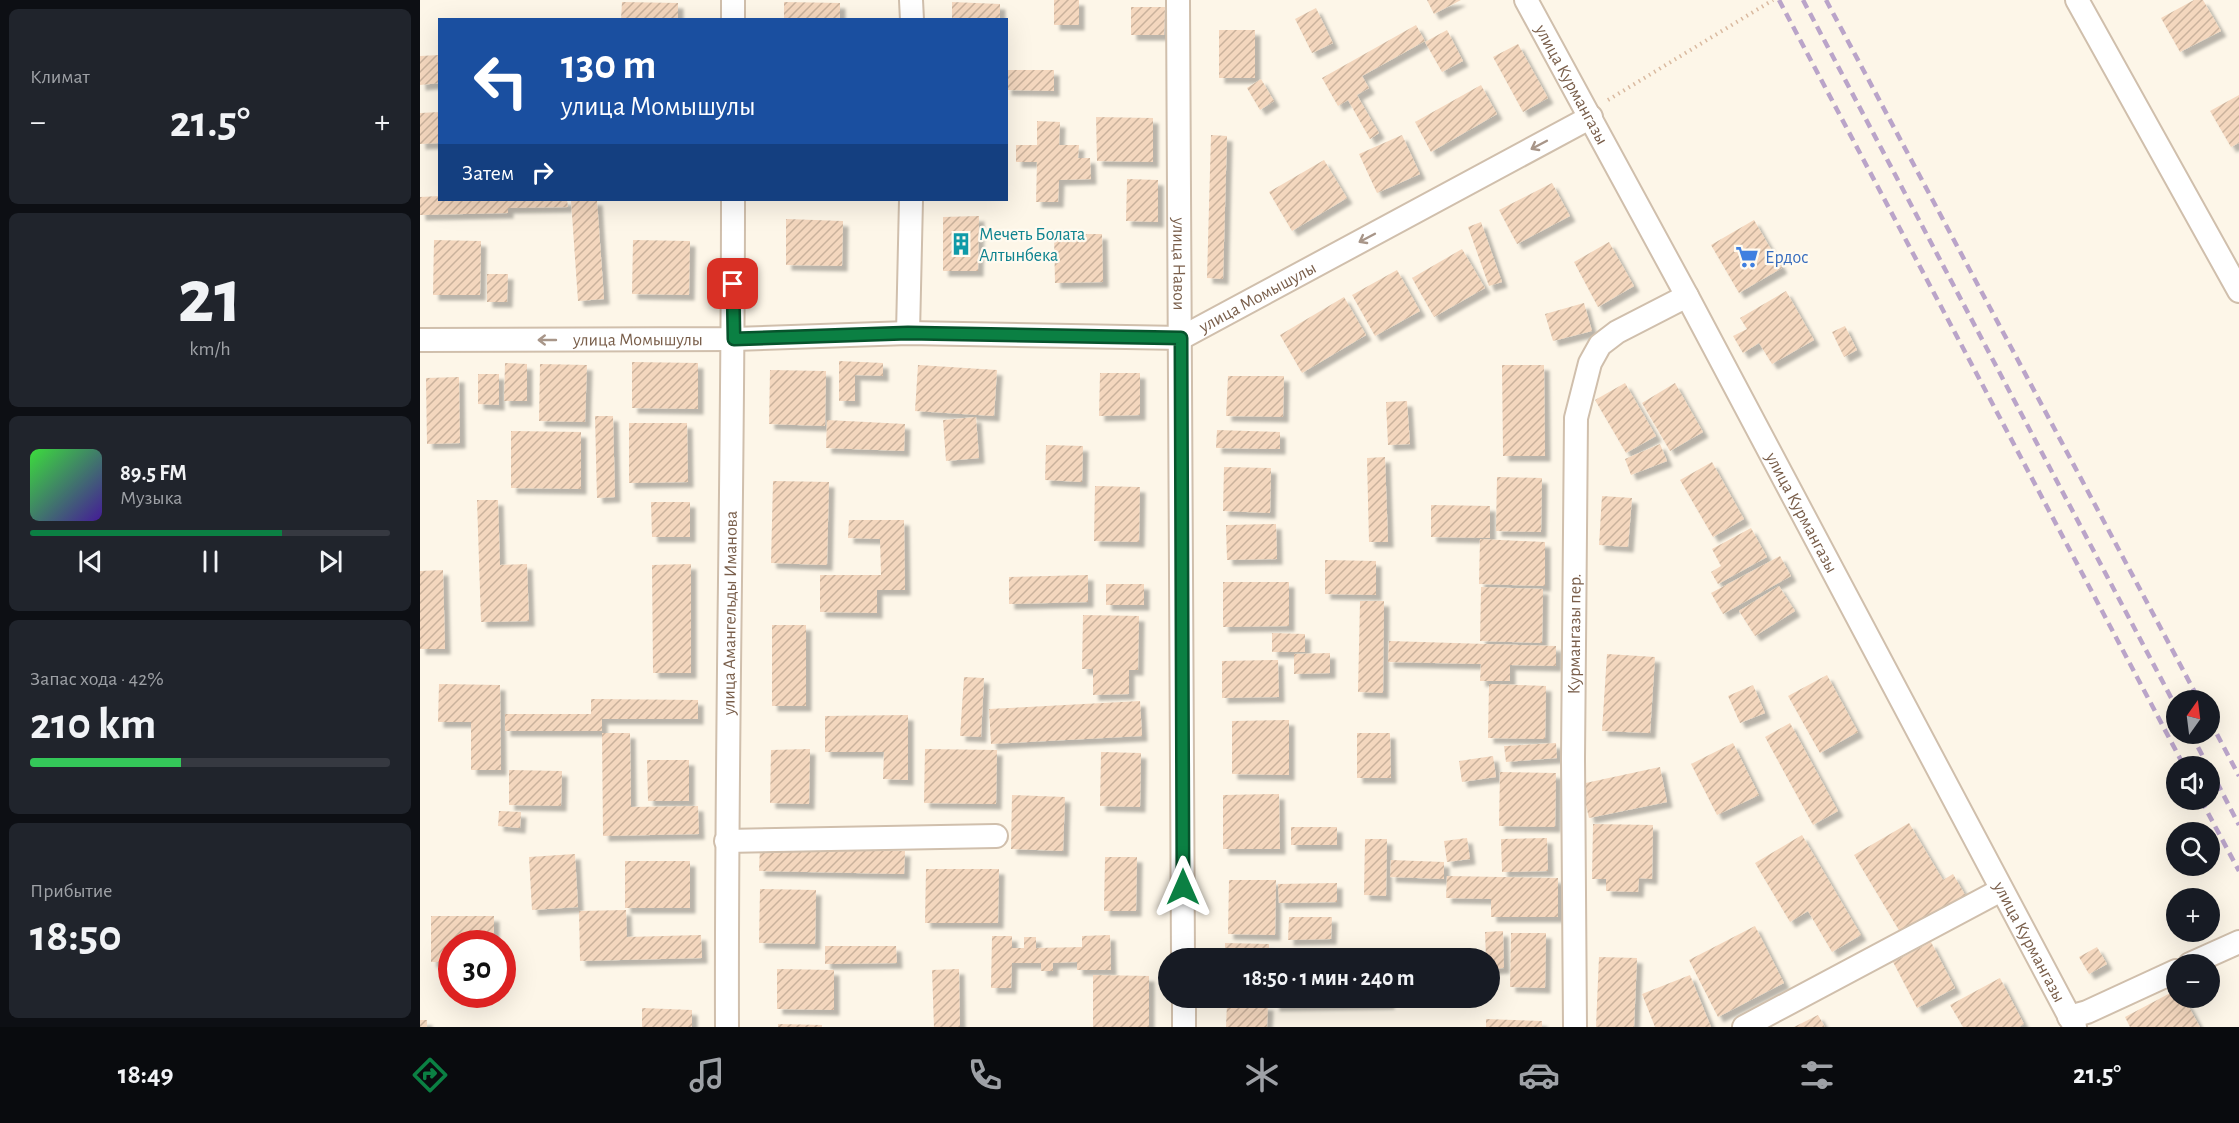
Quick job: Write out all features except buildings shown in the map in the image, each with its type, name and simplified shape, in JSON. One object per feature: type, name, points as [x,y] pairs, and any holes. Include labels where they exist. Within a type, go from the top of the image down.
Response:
[{"type":"street","points":[[733,0],[733,18]]},
{"type":"street","points":[[911,0],[912,18]]},
{"type":"street","name":"улица Навои","points":[[1178,0],[1183,948]]},
{"type":"street","name":"улица Курмангазы","points":[[1526,0],[1596,110],[1687,296],[2072,1022]]},
{"type":"street","points":[[2077,0],[2239,291]]},
{"type":"street","name":"улица Момышулы","points":[[420,340],[734,339],[908,333],[1181,338],[1596,110]]},
{"type":"street","name":"улица Амангельды Иманова","points":[[727,1027],[726,841],[734,339],[733,201]]},
{"type":"street","points":[[908,333],[911,201]]},
{"type":"street","name":"Курмангазы пер.","points":[[1575,1027],[1573,759],[1576,418],[1590,363],[1600,345],[1617,332],[1687,296]]},
{"type":"street","points":[[726,841],[996,836]]},
{"type":"street","points":[[1744,1027],[2001,890]]},
{"type":"street","points":[[2212,954],[2239,942]]},
{"type":"street","points":[[2072,1022],[2087,1012],[2166,975]]},
{"type":"street","points":[[1184,1008],[1184,1027]]},
{"type":"path","points":[[1596,110],[1773,0]]},
{"type":"railway","points":[[1779,0],[2179,756]]},
{"type":"railway","points":[[1803,0],[2167,690]]},
{"type":"railway","points":[[1826,0],[2194,690]]},
{"type":"railway","points":[[2220,740],[2239,776]]},
{"type":"railway","points":[[2196,744],[2203,756]]},
{"type":"railway","points":[[2220,788],[2239,825]]},
{"type":"railway","points":[[2206,810],[2239,871]]},
{"type":"place","name":"Мечеть Болата Алтынбека","points":[[961,244]]},
{"type":"place","name":"Ердос","points":[[1747,257]]},
{"type":"route","points":[[733,284],[734,339],[908,333],[1181,338],[1183,887]]}]
